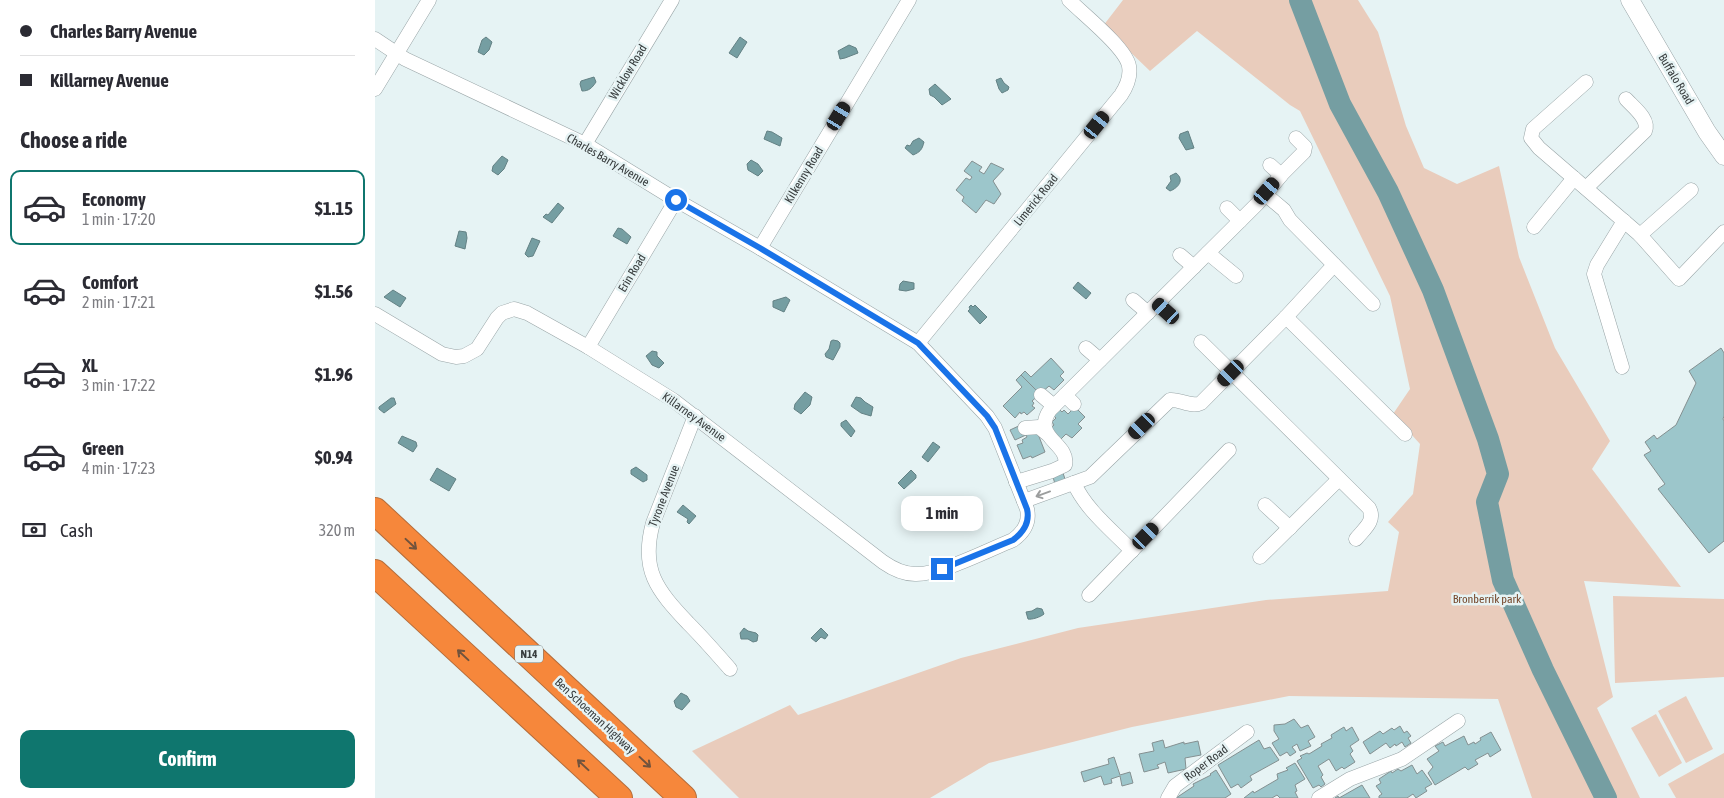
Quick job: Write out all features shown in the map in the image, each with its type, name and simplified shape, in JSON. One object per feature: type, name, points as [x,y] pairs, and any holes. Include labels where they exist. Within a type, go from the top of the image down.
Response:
[{"type":"highway","name":"Ben Schoeman Highway","points":[[375,511],[683,798]]},
{"type":"highway","points":[[375,573],[619,798]]},
{"type":"street","points":[[375,89],[429,0]]},
{"type":"street","name":"Wicklow Road","points":[[585,144],[672,0]]},
{"type":"street","name":"Kilkenny Road","points":[[760,248],[909,0]]},
{"type":"street","name":"Limerick Road","points":[[918,343],[1121,95],[1127,85],[1130,72],[1127,59],[1120,49],[1069,0]]},
{"type":"street","name":"Buffalo Road","points":[[1630,0],[1707,132],[1724,156]]},
{"type":"street","name":"Charles Barry Avenue","points":[[375,39],[405,60],[585,144],[918,343],[987,416],[995,428],[1028,519],[1025,529],[1018,536]]},
{"type":"street","points":[[1586,82],[1533,129],[1531,134],[1533,142],[1640,235],[1679,279],[1724,232]]},
{"type":"street","points":[[1586,188],[1647,127],[1645,120],[1626,99]]},
{"type":"street","points":[[1046,433],[1044,428],[1047,414],[1054,406],[1069,400],[1100,360],[1116,353],[1203,262],[1223,245],[1240,221],[1263,203],[1290,173],[1304,152],[1305,147],[1296,138]]},
{"type":"street","points":[[1270,164],[1290,173]]},
{"type":"street","points":[[1534,227],[1574,178]]},
{"type":"street","points":[[1640,235],[1691,190]]},
{"type":"street","name":"Erin Road","points":[[588,347],[676,200]]},
{"type":"street","points":[[1263,203],[1284,210],[1290,220],[1373,304]]},
{"type":"street","points":[[1227,208],[1240,221]]},
{"type":"street","points":[[1622,367],[1594,274],[1597,265],[1624,221]]},
{"type":"street","points":[[1180,255],[1203,262],[1236,276]]},
{"type":"street","points":[[1016,482],[1065,465],[1074,474],[1090,477],[1170,400],[1179,400],[1196,405],[1201,403],[1286,317],[1334,265]]},
{"type":"street","points":[[1133,300],[1157,309]]},
{"type":"street","name":"Killarney Avenue","points":[[375,314],[430,348],[449,356],[465,356],[477,350],[502,313],[514,309],[527,313],[588,347],[673,400],[883,562],[899,571],[914,574],[930,573],[1018,536]]},
{"type":"street","points":[[1286,317],[1405,434]]},
{"type":"street","points":[[1201,342],[1369,508],[1372,517],[1371,522],[1355,539]]},
{"type":"street","points":[[1087,348],[1100,360]]},
{"type":"street","points":[[1041,395],[1054,406]]},
{"type":"street","name":"Tyrone Avenue","points":[[695,416],[653,523],[649,538],[648,557],[652,574],[661,592],[730,669]]},
{"type":"street","points":[[1025,428],[1039,427],[1046,433],[1074,474],[1079,494],[1132,550]]},
{"type":"street","points":[[1089,595],[1229,450]]},
{"type":"street","points":[[1023,501],[1074,474]]},
{"type":"street","points":[[1260,557],[1339,479]]},
{"type":"street","points":[[1265,505],[1290,528]]},
{"type":"street","points":[[1319,798],[1350,779],[1402,759],[1458,721]]},
{"type":"street","name":"Roper Road","points":[[1168,798],[1175,786],[1247,732]]},
{"type":"green space","name":"Bronberrik park","points":[[1123,0],[1358,0],[1378,32],[1406,126],[1424,168],[1457,184],[1499,166],[1519,257],[1555,348],[1610,441],[1592,469],[1681,587],[1584,581],[1613,697],[1597,708],[1640,798],[1532,798],[1498,699],[1289,696],[1132,727],[989,763],[930,798],[739,798],[692,751],[790,705],[798,715],[961,658],[1078,628],[1266,600],[1388,591],[1399,532],[1388,522],[1413,494],[1420,444],[1393,414],[1410,389],[1390,296],[1300,111],[1197,31],[1150,71],[1103,26]]},
{"type":"green space","points":[[1613,596],[1724,599],[1724,677],[1615,683]]},
{"type":"green space","points":[[1686,696],[1713,749],[1686,763],[1658,711]]},
{"type":"green space","points":[[1656,714],[1682,763],[1659,777],[1631,728]]},
{"type":"green space","points":[[1724,753],[1724,798],[1676,798],[1668,784]]},
{"type":"water","points":[[486,37],[492,42],[489,50],[484,55],[478,52],[482,40]]},
{"type":"water","points":[[740,37],[747,42],[737,58],[729,53]]},
{"type":"water","points":[[849,45],[856,48],[858,53],[840,59],[838,51]]},
{"type":"water","points":[[594,77],[596,82],[593,86],[588,90],[582,91],[581,81]]},
{"type":"water","points":[[1001,78],[1009,87],[1008,90],[1002,93],[996,80]]},
{"type":"water","points":[[935,84],[951,99],[942,105],[930,95],[929,89]]},
{"type":"water","points":[[767,131],[782,138],[780,146],[764,139]]},
{"type":"water","points":[[1188,131],[1194,148],[1186,150],[1179,138],[1180,134]]},
{"type":"water","points":[[919,138],[924,142],[923,145],[913,155],[905,148]]},
{"type":"water","points":[[502,156],[508,160],[504,169],[498,175],[492,171],[493,166]]},
{"type":"water","points":[[751,160],[758,164],[763,171],[758,176],[748,170],[747,164]]},
{"type":"water","points":[[1176,173],[1180,178],[1179,184],[1170,191],[1166,188],[1171,181],[1170,176]]},
{"type":"water","points":[[558,203],[564,208],[552,223],[543,217],[546,214],[548,215]]},
{"type":"water","points":[[618,228],[631,237],[627,244],[613,236]]},
{"type":"water","points":[[459,231],[466,232],[465,249],[455,246]]},
{"type":"water","points":[[532,238],[540,241],[533,256],[528,257],[525,254]]},
{"type":"water","points":[[903,281],[914,283],[914,289],[899,290],[900,284]]},
{"type":"water","points":[[1078,282],[1091,293],[1086,299],[1073,288]]},
{"type":"water","points":[[393,290],[406,298],[400,307],[384,297]]},
{"type":"water","points":[[786,297],[790,300],[784,312],[773,307],[773,301]]},
{"type":"water","points":[[971,305],[973,307],[975,305],[987,317],[980,324],[968,311]]},
{"type":"water","points":[[833,340],[840,343],[840,347],[833,360],[826,357],[825,354]]},
{"type":"water","points":[[652,351],[657,352],[657,356],[664,363],[659,368],[652,365],[646,356]]},
{"type":"water","points":[[805,392],[812,397],[810,405],[801,414],[794,409],[795,404]]},
{"type":"water","points":[[856,397],[861,398],[873,407],[871,416],[861,413],[851,406]]},
{"type":"water","points":[[391,398],[394,398],[396,404],[384,413],[379,407]]},
{"type":"water","points":[[846,420],[855,431],[851,437],[841,426],[841,423]]},
{"type":"water","points":[[402,436],[416,442],[417,446],[413,452],[398,443]]},
{"type":"water","points":[[933,442],[940,447],[928,462],[922,457]]},
{"type":"water","points":[[636,467],[647,475],[647,480],[643,482],[631,474],[631,470]]},
{"type":"water","points":[[437,468],[456,479],[449,491],[430,480]]},
{"type":"water","points":[[911,470],[916,475],[916,478],[904,489],[898,483]]},
{"type":"water","points":[[683,505],[696,516],[689,524],[687,522],[688,519],[677,512]]},
{"type":"water","points":[[1037,608],[1042,609],[1044,614],[1028,619],[1026,612]]},
{"type":"water","points":[[744,628],[758,635],[757,641],[741,639],[740,633]]},
{"type":"water","points":[[821,628],[828,635],[825,639],[821,637],[816,642],[811,638]]},
{"type":"water","points":[[681,693],[687,696],[690,701],[682,710],[676,707],[674,701]]},
{"type":"building","points":[[972,161],[982,167],[979,171],[984,174],[991,163],[1004,169],[993,181],[1001,194],[994,204],[986,200],[976,213],[962,201],[964,197],[956,190],[966,178],[970,180],[972,177],[964,171]]},
{"type":"building","points":[[1721,348],[1724,353],[1724,541],[1709,553],[1658,489],[1665,484],[1644,455],[1651,451],[1645,442],[1654,435],[1657,439],[1676,425],[1696,383],[1689,371]]},
{"type":"building","points":[[1051,358],[1064,372],[1060,376],[1064,380],[1054,390],[1049,386],[1040,394],[1021,375],[1025,371],[1031,377]]},
{"type":"building","points":[[1021,375],[1040,394],[1032,401],[1034,403],[1032,406],[1035,408],[1027,415],[1024,412],[1021,414],[1020,412],[1015,418],[1003,406],[1022,387],[1016,380]]},
{"type":"building","points":[[1075,407],[1085,417],[1078,424],[1082,428],[1072,438],[1066,434],[1060,440],[1049,430],[1054,425],[1052,422],[1056,418],[1054,416],[1060,410],[1062,412],[1064,410],[1068,414]]},
{"type":"building","points":[[1023,424],[1026,435],[1015,440],[1010,430]]},
{"type":"building","points":[[1034,432],[1038,434],[1045,452],[1032,458],[1031,456],[1023,459],[1017,445],[1023,443],[1022,440],[1027,437],[1026,435]]},
{"type":"building","points":[[1063,473],[1065,479],[1055,484],[1053,477]]},
{"type":"building","points":[[1294,719],[1301,728],[1308,725],[1315,737],[1308,741],[1311,746],[1300,751],[1297,744],[1292,747],[1296,752],[1290,756],[1287,752],[1280,756],[1272,743],[1279,739],[1274,731],[1274,725],[1285,724]]},
{"type":"building","points":[[1400,726],[1404,733],[1407,731],[1411,736],[1408,738],[1411,743],[1405,747],[1402,742],[1390,748],[1386,743],[1370,754],[1363,742],[1380,731],[1383,734],[1392,728],[1394,730]]},
{"type":"building","points":[[1344,727],[1346,731],[1352,727],[1359,740],[1350,746],[1353,751],[1350,754],[1355,762],[1344,769],[1342,767],[1336,771],[1329,759],[1318,766],[1325,784],[1321,787],[1319,785],[1313,788],[1297,761],[1302,758],[1300,756],[1309,754],[1322,746],[1321,744],[1332,738],[1331,735]]},
{"type":"building","points":[[1491,732],[1501,750],[1490,757],[1488,753],[1475,760],[1478,764],[1468,770],[1465,767],[1435,785],[1428,773],[1433,767],[1427,759],[1439,751],[1435,746],[1443,742],[1445,746],[1464,736],[1468,745],[1474,742],[1475,744],[1481,740],[1480,738]]},
{"type":"building","points":[[1163,740],[1165,748],[1184,742],[1184,744],[1198,741],[1201,755],[1185,758],[1186,769],[1168,773],[1165,762],[1157,765],[1159,768],[1144,772],[1139,754],[1154,751],[1152,743]]},
{"type":"building","points":[[1259,740],[1264,749],[1270,747],[1279,760],[1250,776],[1252,780],[1241,788],[1238,784],[1231,788],[1218,765]]},
{"type":"building","points":[[1114,757],[1120,775],[1130,772],[1133,783],[1122,786],[1120,776],[1111,779],[1112,783],[1104,785],[1101,776],[1084,782],[1081,772],[1109,764],[1108,759]]},
{"type":"building","points":[[1295,763],[1305,779],[1295,785],[1297,791],[1295,792],[1298,798],[1280,798],[1277,795],[1272,798],[1244,798],[1253,791],[1254,793],[1278,779],[1277,774],[1288,770],[1286,768]]},
{"type":"building","points":[[1412,765],[1417,774],[1422,770],[1432,784],[1425,788],[1427,791],[1416,798],[1413,794],[1407,798],[1379,798],[1382,794],[1376,786],[1381,783],[1379,779],[1391,771],[1392,773],[1398,769],[1401,771]]},
{"type":"building","points":[[1216,770],[1231,794],[1225,798],[1176,798],[1194,786],[1193,784],[1211,775]]},
{"type":"building","points":[[1362,785],[1370,798],[1339,798]]},
{"type":"waterway","points":[[1300,0],[1340,104],[1388,192],[1433,290],[1488,439],[1498,474],[1487,502],[1503,580],[1543,670],[1606,798]]},
{"type":"route","points":[[676,200],[918,343],[987,416],[995,428],[1027,509],[1027,524],[1022,533],[1013,540],[942,569]]}]
